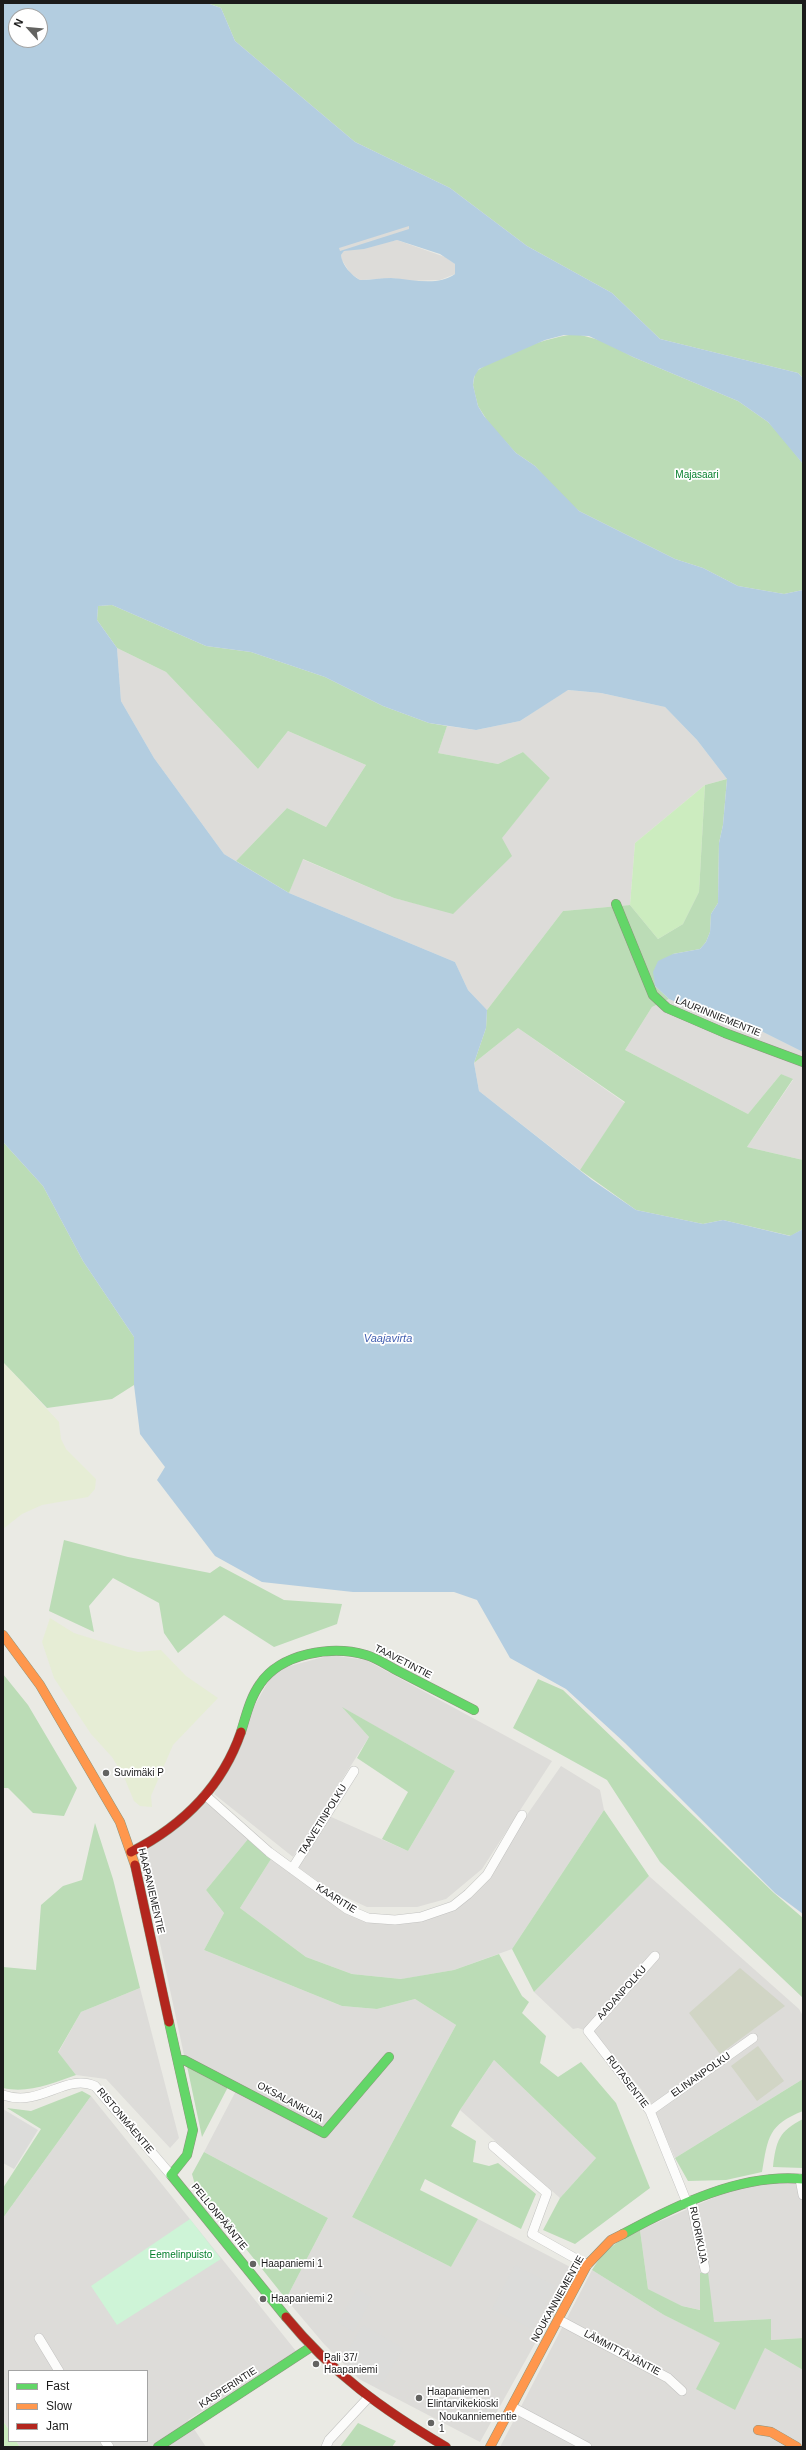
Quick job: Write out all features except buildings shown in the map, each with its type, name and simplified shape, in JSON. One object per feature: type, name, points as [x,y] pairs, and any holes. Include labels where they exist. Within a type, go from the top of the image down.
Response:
[{"type":"street","name":"LAURINNIEMENTIE","points":[[616,904],[653,995],[667,1008],[725,1033],[803,1062]]},
{"type":"street","name":"HAAPANIEMENTIE","points":[[3,1635],[40,1685],[120,1822],[131,1852],[193,2130],[193,2139],[187,2158],[170,2175]]},
{"type":"street","name":"TAAVETINTIE","points":[[131,1852],[166,1832],[205,1795],[226,1767],[239,1742],[248,1708],[255,1692],[268,1672],[283,1662],[332,1651],[350,1651],[367,1656],[474,1710]]},
{"type":"street","name":"TAAVETINPOLKU","points":[[292,1869],[354,1771]]},
{"type":"street","name":"KAARITIE","points":[[205,1795],[292,1869],[347,1909],[368,1918],[395,1920],[421,1917],[452,1906],[468,1894],[487,1875],[522,1815]]},
{"type":"street","name":"AADANPOLKU","points":[[588,2030],[655,1956]]},
{"type":"street","name":"RUTASENTIE","points":[[588,2030],[650,2111],[689,2202]]},
{"type":"street","name":"ELINANPOLKU","points":[[650,2111],[753,2038]]},
{"type":"street","name":"OKSALANKUJA","points":[[178,2060],[184,2060],[324,2133],[389,2057]]},
{"type":"street","name":"RISTONMÄENTIE","points":[[3,2095],[32,2098],[78,2082],[95,2086],[170,2175]]},
{"type":"street","points":[[493,2146],[548,2193],[532,2234],[588,2265]]},
{"type":"street","name":"PELLONPÄÄNTIE","points":[[170,2175],[311,2347],[328,2365],[368,2398],[446,2447]]},
{"type":"street","name":"NOUKANNIEMENTIE","points":[[490,2447],[588,2265],[611,2240],[635,2226],[689,2202],[731,2186],[783,2177],[801,2179]]},
{"type":"street","points":[[801,2179],[803,2195]]},
{"type":"street","name":"RUORIKUJA","points":[[689,2202],[705,2269]]},
{"type":"street","name":"LÄMMITTÄJÄNTIE","points":[[559,2320],[668,2378],[682,2391]]},
{"type":"street","points":[[38,2338],[58,2370]]},
{"type":"street","name":"KASPERINTIE","points":[[158,2447],[311,2347]]},
{"type":"street","points":[[326,2447],[329,2440],[368,2398]]},
{"type":"street","points":[[512,2407],[587,2447]]},
{"type":"street","points":[[758,2430],[771,2432],[797,2447]]},
{"type":"shaded area","points":[[397,240],[445,257],[455,264],[455,274],[440,280],[406,281],[393,278],[360,280],[350,273],[342,260],[341,255],[344,251]]},
{"type":"shaded area","points":[[117,648],[166,672],[258,769],[288,731],[366,765],[326,827],[287,808],[236,861],[224,854],[154,758],[121,701]]},
{"type":"shaded area","points":[[567,690],[601,693],[665,707],[697,740],[727,779],[705,785],[635,843],[630,905],[563,911],[487,1010],[468,990],[455,962],[289,893],[302,859],[394,898],[453,913],[501,838],[550,778],[523,752],[498,764],[438,753],[447,726],[476,730],[520,721]]},
{"type":"shaded area","points":[[669,999],[691,1009],[737,1019],[803,1052],[803,1160],[747,1147],[793,1080],[781,1074],[748,1114],[625,1050],[652,1007]]},
{"type":"shaded area","points":[[518,1028],[625,1103],[580,1170],[479,1091],[474,1063]]},
{"type":"shaded area","points":[[3,1362],[59,1422],[61,1439],[66,1449],[96,1479],[95,1489],[88,1497],[42,1505],[22,1514],[3,1529]]},
{"type":"shaded area","points":[[50,1618],[74,1633],[119,1647],[138,1652],[161,1650],[186,1676],[218,1698],[173,1745],[151,1796],[152,1807],[140,1806],[134,1801],[124,1777],[112,1757],[91,1734],[54,1678],[42,1642]]},
{"type":"shaded area","points":[[331,1655],[366,1660],[552,1761],[482,1869],[446,1899],[417,1907],[367,1907],[330,1890],[298,1867],[329,1816],[408,1851],[455,1771],[343,1708],[369,1737],[293,1857],[214,1794],[252,1710],[272,1675],[286,1667]]},
{"type":"shaded area","points":[[561,1766],[600,1790],[604,1810],[512,1949],[454,1970],[402,1979],[352,1974],[306,1957],[240,1908],[271,1859],[326,1899],[394,1922],[469,1898]]},
{"type":"shaded area","points":[[206,1800],[248,1839],[206,1890],[224,1913],[204,1950],[342,2006],[377,2009],[415,1999],[456,2025],[352,2217],[451,2267],[478,2219],[576,2270],[480,2442],[359,2379],[324,2344],[286,2299],[328,2218],[204,2152],[239,2085],[184,2055],[158,1934],[138,1856]]},
{"type":"shaded area","points":[[649,1876],[799,2009],[803,2016],[803,2079],[675,2158],[649,2099],[596,2034],[578,2028],[573,2029],[534,1992]]},
{"type":"shaded area","points":[[740,1968],[785,2006],[720,2054],[689,2013]]},
{"type":"shaded area","points":[[140,1988],[179,2138],[170,2148],[106,2079],[76,2075],[58,2053],[81,2012]]},
{"type":"shaded area","points":[[758,2046],[784,2081],[757,2101],[731,2066]]},
{"type":"shaded area","points":[[494,2060],[596,2158],[560,2198],[460,2110]]},
{"type":"shaded area","points":[[91,2096],[296,2351],[188,2420],[206,2447],[20,2447],[17,2442],[148,2442],[148,2370],[8,2370],[8,2428],[3,2421],[3,2218]]},
{"type":"shaded area","points":[[3,2109],[38,2130],[14,2169],[3,2163]]},
{"type":"shaded area","points":[[782,2181],[803,2183],[803,2338],[771,2340],[771,2319],[714,2322],[700,2273],[701,2310],[682,2306],[648,2289],[640,2230],[731,2190]]},
{"type":"shaded area","points":[[515,2265],[555,2286],[532,2329],[492,2309]]},
{"type":"shaded area","points":[[592,2270],[664,2315],[721,2343],[734,2410],[765,2348],[803,2370],[803,2447],[500,2447]]},
{"type":"shaded area","points":[[357,2289],[372,2298],[354,2332],[338,2323]]},
{"type":"shaded area","points":[[363,2325],[403,2348],[383,2383],[342,2360]]},
{"type":"green space","points":[[207,3],[803,3],[803,378],[798,373],[660,339],[612,293],[527,246],[450,188],[355,142],[235,41],[221,8]]},
{"type":"green space","name":"Majasaari","points":[[577,334],[603,341],[633,357],[738,401],[768,422],[782,437],[803,464],[803,590],[784,594],[738,586],[703,568],[675,559],[579,511],[566,501],[535,466],[516,453],[490,425],[478,406],[473,385],[475,373],[484,366],[509,353],[553,338]]},
{"type":"green space","points":[[112,605],[206,646],[251,652],[325,677],[383,706],[429,723],[447,726],[438,753],[498,764],[523,752],[550,778],[502,838],[512,856],[453,914],[394,898],[303,859],[289,893],[236,861],[287,808],[326,827],[366,765],[288,731],[258,769],[166,672],[117,648],[97,620],[98,606]]},
{"type":"green space","points":[[727,779],[723,825],[719,843],[718,903],[711,914],[710,932],[706,942],[700,949],[673,954],[655,986],[669,999],[652,1007],[625,1050],[748,1114],[781,1074],[793,1079],[747,1147],[803,1160],[803,1229],[791,1236],[723,1220],[703,1224],[636,1210],[580,1170],[625,1102],[518,1028],[474,1063],[486,1028],[487,1010],[563,911],[630,905],[658,939],[683,924],[699,892],[705,785]]},
{"type":"green space","points":[[705,785],[699,892],[683,924],[658,939],[630,905],[635,843]]},
{"type":"green space","points":[[3,1142],[43,1186],[83,1261],[134,1337],[134,1385],[112,1399],[47,1408],[3,1362]]},
{"type":"green space","points":[[64,1540],[128,1557],[210,1573],[220,1566],[284,1600],[342,1604],[337,1624],[274,1647],[224,1615],[178,1653],[164,1633],[159,1603],[113,1578],[89,1606],[94,1632],[49,1611]]},
{"type":"green space","points":[[3,1674],[28,1705],[77,1788],[64,1816],[33,1813],[8,1788],[3,1788]]},
{"type":"green space","points":[[538,1679],[563,1690],[774,1893],[803,1918],[803,1998],[660,1862],[607,1780],[513,1728]]},
{"type":"green space","points":[[342,1707],[455,1771],[408,1851],[382,1839],[408,1792],[357,1758],[369,1737]]},
{"type":"green space","points":[[604,1810],[649,1876],[534,1992],[512,1949]]},
{"type":"green space","points":[[95,1823],[113,1879],[140,1988],[81,2012],[58,2052],[76,2075],[31,2089],[22,2090],[3,2088],[3,1967],[36,1970],[41,1905],[63,1886],[82,1880]]},
{"type":"green space","points":[[248,1839],[271,1859],[240,1908],[306,1957],[352,1974],[401,1979],[454,1970],[499,1954],[522,1996],[529,2002],[522,2013],[546,2036],[540,2063],[558,2077],[581,2062],[616,2103],[650,2188],[575,2244],[543,2230],[560,2198],[596,2158],[494,2060],[451,2126],[476,2141],[473,2162],[489,2166],[498,2163],[536,2194],[521,2229],[425,2179],[420,2190],[478,2219],[451,2267],[352,2217],[456,2025],[415,1999],[377,2009],[342,2006],[204,1950],[224,1913],[206,1890]]},
{"type":"green space","points":[[187,2066],[228,2087],[202,2137]]},
{"type":"green space","points":[[803,2079],[803,2111],[791,2116],[776,2127],[768,2141],[762,2172],[726,2180],[688,2181],[675,2158]]},
{"type":"green space","points":[[82,2091],[91,2096],[3,2218],[3,2188],[41,2129],[7,2108],[31,2111]]},
{"type":"green space","points":[[803,2119],[803,2168],[773,2167],[777,2144],[780,2138],[795,2123]]},
{"type":"green space","points":[[204,2152],[328,2218],[286,2299],[195,2185],[192,2174]]},
{"type":"green space","name":"Eemelinpuisto","points":[[190,2219],[221,2259],[117,2325],[91,2286]]},
{"type":"green space","points":[[640,2230],[648,2289],[682,2306],[700,2310],[700,2273],[708,2272],[714,2322],[771,2319],[771,2340],[803,2338],[803,2370],[765,2348],[735,2410],[696,2389],[720,2343],[664,2315],[592,2270],[602,2256],[613,2246]]},
{"type":"green space","points":[[3,2421],[8,2428],[8,2442],[17,2442],[20,2447],[3,2447]]},
{"type":"green space","points":[[358,2423],[396,2441],[392,2447],[340,2447]]},
{"type":"water","name":"Vaajavirta","points":[[3,3],[207,3],[221,8],[235,41],[355,142],[450,188],[527,246],[612,293],[660,339],[798,373],[803,378],[803,464],[768,422],[738,401],[633,357],[589,336],[564,335],[545,340],[479,369],[474,377],[473,385],[478,406],[484,416],[516,453],[535,466],[579,511],[675,559],[703,568],[738,586],[784,594],[803,590],[803,1052],[737,1019],[691,1009],[669,999],[655,986],[653,972],[658,961],[673,954],[700,949],[706,942],[710,932],[711,914],[718,903],[719,843],[723,825],[727,779],[697,740],[665,707],[601,693],[568,690],[520,721],[476,730],[429,723],[383,706],[325,677],[251,652],[206,646],[112,605],[98,606],[97,620],[117,648],[121,701],[154,758],[224,854],[289,893],[455,962],[468,990],[487,1010],[486,1028],[474,1063],[479,1091],[592,1180],[636,1210],[703,1224],[723,1220],[790,1236],[803,1229],[803,1914],[775,1893],[625,1743],[566,1689],[510,1658],[477,1600],[454,1592],[353,1592],[262,1582],[215,1556],[157,1480],[165,1467],[140,1434],[134,1385],[134,1337],[83,1261],[43,1186],[3,1142]],"holes":[[[397,240],[440,254],[455,264],[455,274],[448,278],[432,281],[391,278],[360,280],[348,269],[343,262],[341,255],[344,251],[364,249]]]},
{"type":"pier","points":[[409,226],[409,229],[340,251],[339,248]]},
{"type":"traffic: fast","points":[[616,904],[653,995],[667,1008],[725,1033],[803,1062]]},
{"type":"traffic: fast","points":[[241,1732],[254,1695],[260,1684],[269,1673],[294,1659],[308,1654],[323,1652],[353,1652],[370,1656],[474,1710]]},
{"type":"traffic: fast","points":[[169,2022],[193,2130],[187,2155],[171,2175],[286,2317]]},
{"type":"traffic: fast","points":[[178,2060],[184,2060],[324,2133],[389,2057]]},
{"type":"traffic: fast","points":[[623,2234],[665,2212],[710,2193],[757,2181],[780,2178],[803,2179]]},
{"type":"traffic: fast","points":[[158,2447],[311,2347]]},
{"type":"traffic: slow","points":[[3,1635],[40,1685],[120,1822],[135,1865]]},
{"type":"traffic: slow","points":[[490,2447],[587,2265],[611,2240],[623,2234]]},
{"type":"traffic: slow","points":[[758,2430],[771,2432],[797,2447]]},
{"type":"traffic: jam","points":[[131,1852],[150,1842],[167,1830],[198,1803],[223,1770],[233,1752],[241,1732]]},
{"type":"traffic: jam","points":[[135,1865],[169,2022]]},
{"type":"traffic: jam","points":[[286,2317],[303,2337],[340,2373],[401,2419],[446,2447]]},
{"type":"place","name":"Suvimäki P","points":[[106,1773]]},
{"type":"place","name":"Haapaniemi 1","points":[[253,2264]]},
{"type":"place","name":"Haapaniemi 2","points":[[263,2299]]},
{"type":"place","name":"Pali 37/ Haapaniemi","points":[[316,2364]]},
{"type":"place","name":"Haapaniemen Elintarvikekioski","points":[[419,2398]]},
{"type":"place","name":"Noukanniementie 1","points":[[431,2423]]}]
